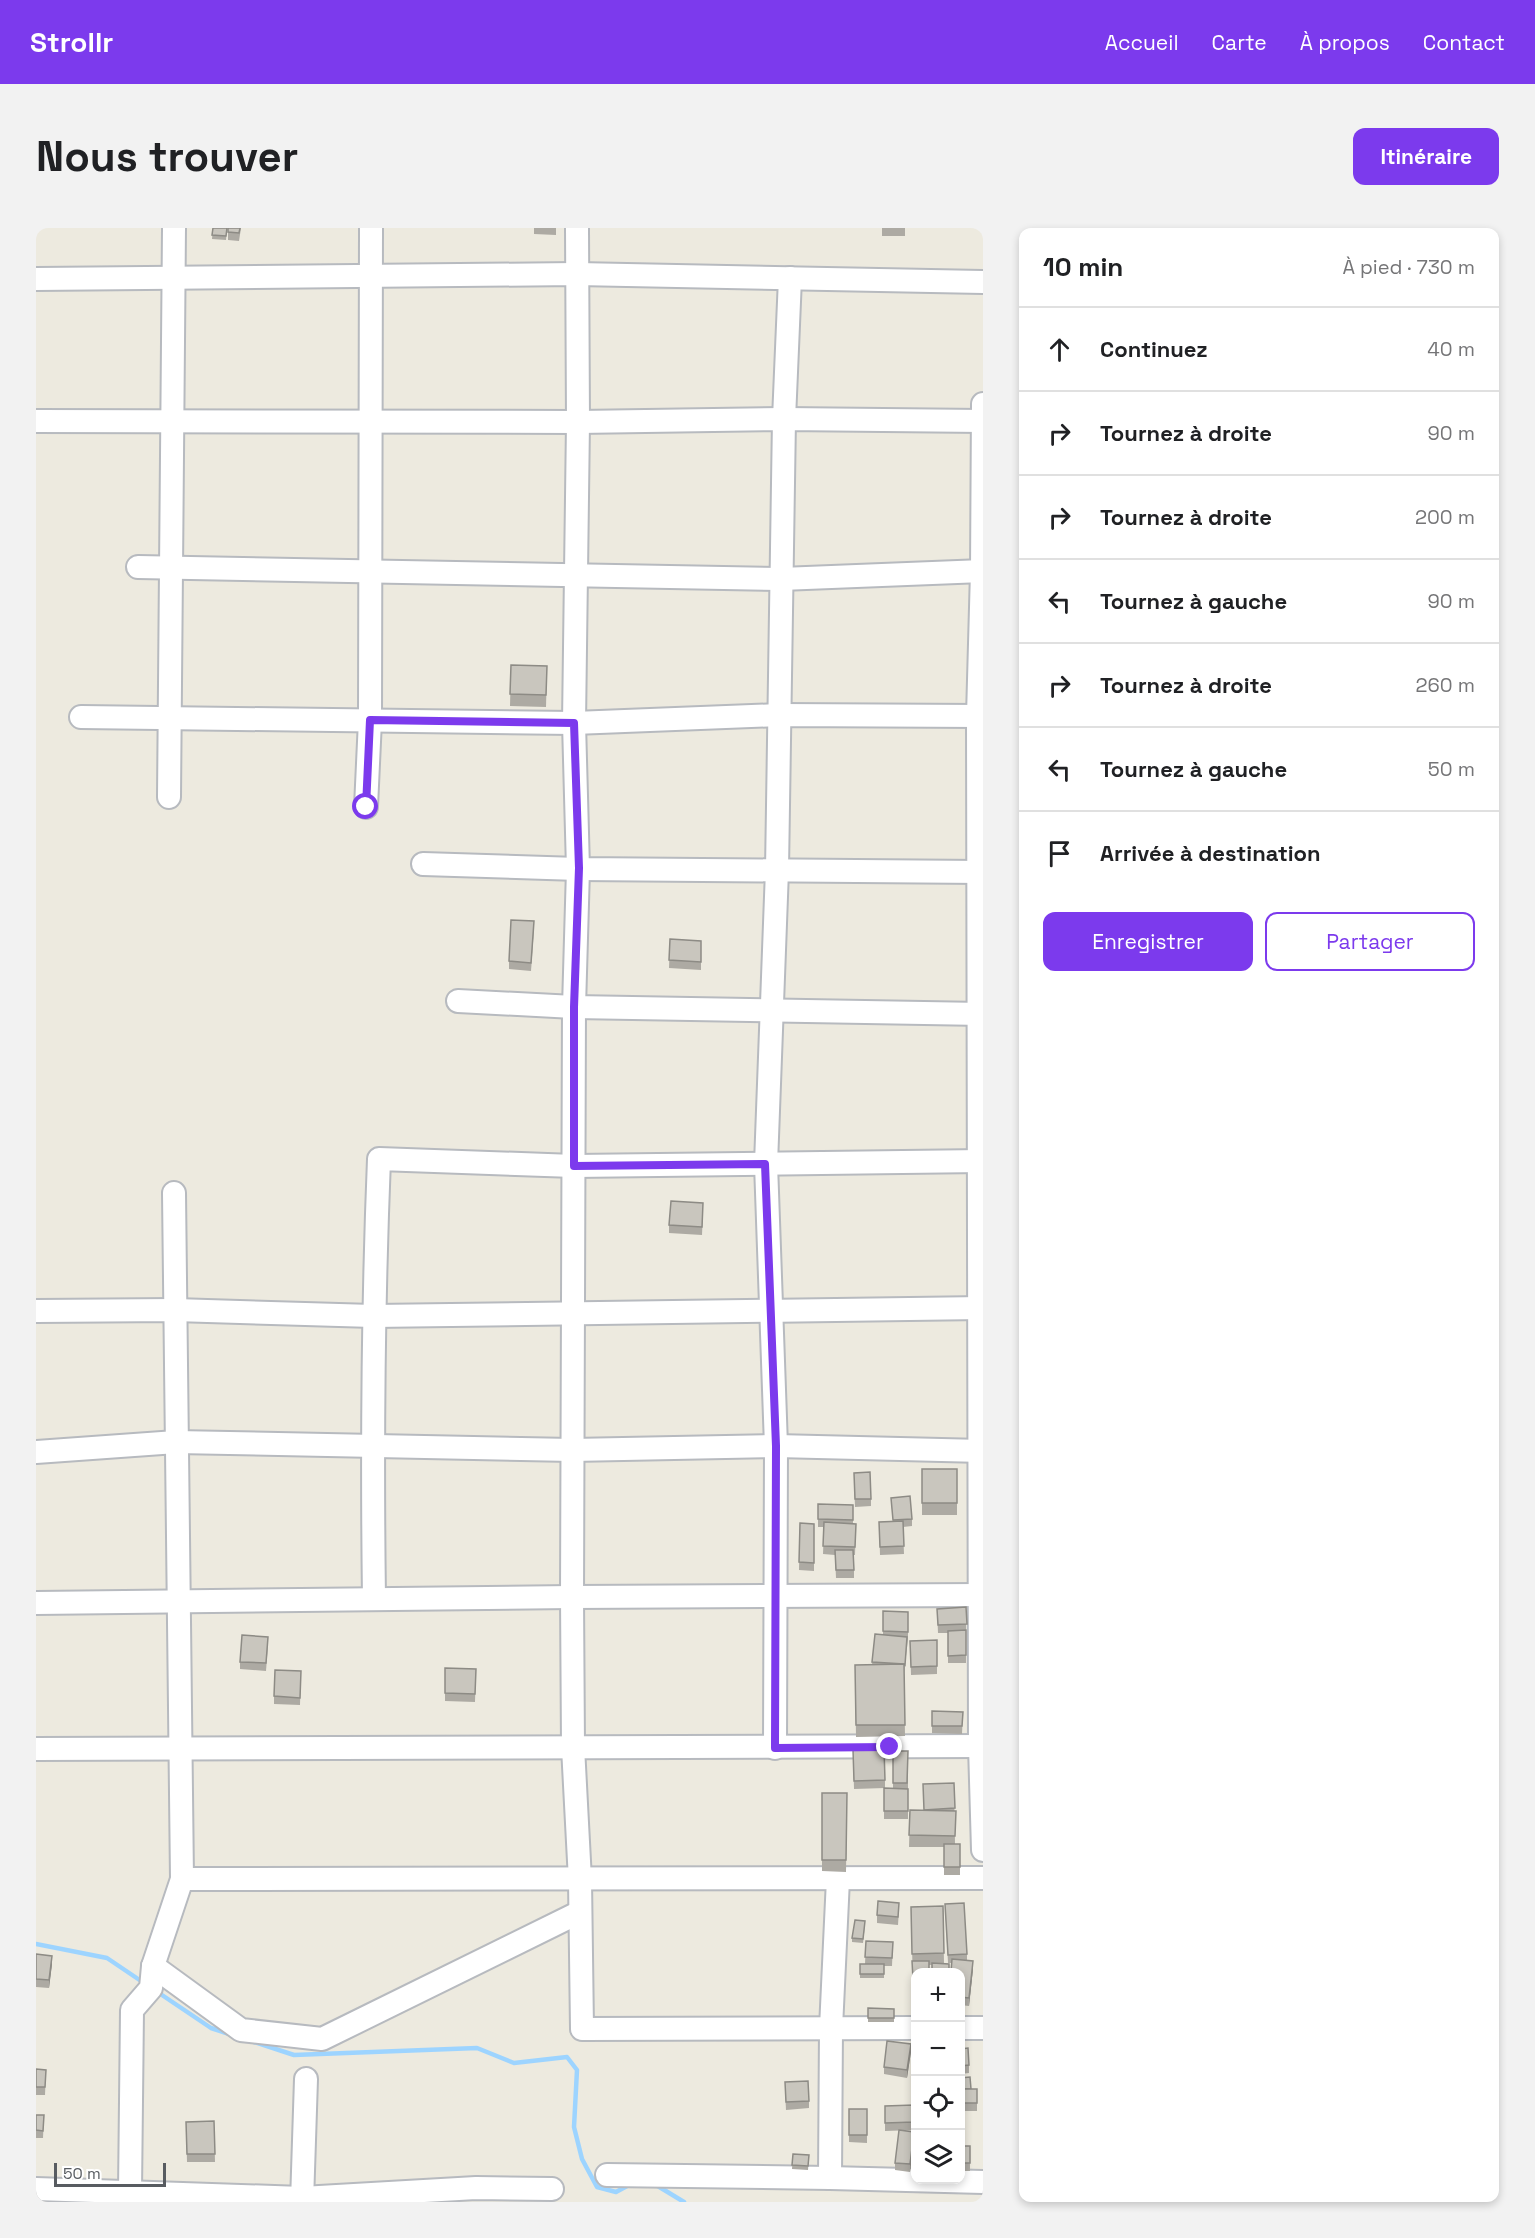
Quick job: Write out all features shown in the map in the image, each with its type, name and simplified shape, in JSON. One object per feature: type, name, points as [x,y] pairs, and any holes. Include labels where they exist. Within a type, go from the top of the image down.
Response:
[{"type":"street","points":[[170,797],[174,228]]},
{"type":"street","points":[[366,807],[370,720],[371,228]]},
{"type":"street","points":[[577,228],[578,422],[574,723],[579,868],[574,1007],[572,1597],[573,1747],[580,1880],[582,2029],[911,2028]]},
{"type":"street","points":[[36,279],[371,274],[577,274],[983,282]]},
{"type":"street","points":[[775,1748],[776,1446],[765,1164],[777,870],[784,419],[790,278]]},
{"type":"street","points":[[983,404],[981,716],[981,1746],[983,1850]]},
{"type":"street","points":[[36,421],[578,422],[784,419],[983,421]]},
{"type":"street","points":[[138,567],[781,579],[983,571]]},
{"type":"street","points":[[81,717],[574,723],[779,715],[981,716]]},
{"type":"street","points":[[423,864],[981,872]]},
{"type":"street","points":[[458,1001],[574,1007],[772,1012],[982,1014]]},
{"type":"street","points":[[374,1599],[373,1316],[379,1159],[574,1166],[982,1161]]},
{"type":"street","points":[[130,2192],[132,2010],[151,1988],[153,1966],[182,1879],[174,1193]]},
{"type":"street","points":[[36,1311],[175,1310],[373,1316],[982,1308]]},
{"type":"street","points":[[36,1452],[176,1442],[572,1450],[776,1446],[981,1450]]},
{"type":"street","points":[[36,1603],[982,1595]]},
{"type":"street","points":[[36,1749],[981,1746]]},
{"type":"street","points":[[182,1879],[983,1878]]},
{"type":"street","points":[[830,2178],[831,2028],[838,1879]]},
{"type":"street","points":[[153,1966],[241,2030],[322,2039],[580,1912]]},
{"type":"street","points":[[965,2028],[983,2028]]},
{"type":"street","points":[[302,2200],[306,2079]]},
{"type":"street","points":[[607,2175],[983,2182]]},
{"type":"street","points":[[36,2189],[302,2200],[476,2195],[552,2189]]},
{"type":"building","points":[[213,228],[227,228],[226,236],[212,235]]},
{"type":"building","points":[[228,228],[240,228],[239,233],[228,232]]},
{"type":"building","points":[[511,665],[547,666],[546,695],[510,694]]},
{"type":"building","points":[[511,920],[534,921],[531,963],[509,961]]},
{"type":"building","points":[[670,939],[701,941],[701,962],[669,960]]},
{"type":"building","points":[[671,1201],[703,1203],[702,1227],[669,1225]]},
{"type":"building","points":[[922,1469],[957,1469],[957,1503],[922,1503]]},
{"type":"building","points":[[870,1472],[871,1499],[855,1499],[854,1473]]},
{"type":"building","points":[[910,1496],[912,1519],[893,1520],[891,1498]]},
{"type":"building","points":[[818,1504],[853,1505],[853,1520],[818,1519]]},
{"type":"building","points":[[903,1521],[904,1546],[880,1547],[879,1522]]},
{"type":"building","points":[[824,1522],[856,1524],[855,1547],[823,1546]]},
{"type":"building","points":[[800,1523],[814,1524],[814,1563],[799,1562]]},
{"type":"building","points":[[835,1550],[853,1550],[854,1570],[836,1570]]},
{"type":"building","points":[[966,1607],[967,1624],[938,1625],[937,1609]]},
{"type":"building","points":[[883,1611],[908,1612],[908,1632],[883,1631]]},
{"type":"building","points":[[966,1630],[966,1655],[948,1656],[948,1631]]},
{"type":"building","points":[[875,1634],[907,1637],[905,1665],[872,1662]]},
{"type":"building","points":[[242,1635],[268,1637],[266,1663],[240,1662]]},
{"type":"building","points":[[937,1640],[937,1666],[911,1667],[910,1641]]},
{"type":"building","points":[[904,1664],[905,1725],[856,1725],[855,1665]]},
{"type":"building","points":[[445,1668],[476,1669],[475,1694],[445,1693]]},
{"type":"building","points":[[275,1670],[301,1671],[300,1698],[274,1696]]},
{"type":"building","points":[[932,1711],[963,1712],[962,1726],[932,1726]]},
{"type":"building","points":[[884,1748],[885,1780],[854,1781],[853,1750]]},
{"type":"building","points":[[893,1751],[908,1751],[907,1783],[893,1783]]},
{"type":"building","points":[[954,1783],[955,1808],[924,1810],[923,1784]]},
{"type":"building","points":[[884,1788],[908,1789],[908,1811],[884,1811]]},
{"type":"building","points":[[822,1793],[847,1793],[846,1860],[822,1860]]},
{"type":"building","points":[[910,1810],[956,1811],[955,1836],[909,1835]]},
{"type":"building","points":[[944,1844],[960,1844],[960,1867],[944,1867]]},
{"type":"building","points":[[878,1901],[899,1903],[898,1917],[877,1915]]},
{"type":"building","points":[[964,1903],[967,1954],[948,1955],[945,1904]]},
{"type":"building","points":[[943,1906],[944,1953],[912,1954],[911,1907]]},
{"type":"building","points":[[855,1920],[865,1921],[863,1939],[852,1938]]},
{"type":"building","points":[[866,1941],[893,1942],[892,1958],[865,1957]]},
{"type":"building","points":[[36,1954],[52,1956],[49,1980],[36,1979]]},
{"type":"building","points":[[952,1959],[973,1961],[969,1998],[965,1998],[965,1968],[951,1968]]},
{"type":"building","points":[[912,1961],[929,1961],[929,1968],[912,1968]]},
{"type":"building","points":[[932,1963],[949,1964],[949,1968],[932,1968]]},
{"type":"building","points":[[860,1964],[884,1964],[884,1974],[860,1974]]},
{"type":"building","points":[[868,2008],[894,2009],[894,2018],[868,2018]]},
{"type":"building","points":[[887,2041],[911,2044],[907,2070],[884,2067]]},
{"type":"building","points":[[965,2048],[968,2048],[969,2065],[965,2065]]},
{"type":"building","points":[[36,2069],[46,2070],[45,2087],[36,2087]]},
{"type":"building","points":[[970,2077],[971,2089],[965,2089],[965,2078]]},
{"type":"building","points":[[808,2081],[809,2101],[786,2102],[785,2082]]},
{"type":"building","points":[[965,2089],[977,2089],[977,2103],[965,2103]]},
{"type":"building","points":[[911,2105],[911,2122],[885,2123],[885,2106]]},
{"type":"building","points":[[849,2109],[867,2109],[867,2135],[849,2135]]},
{"type":"building","points":[[36,2115],[44,2115],[43,2131],[36,2130]]},
{"type":"building","points":[[214,2121],[215,2154],[187,2154],[186,2122]]},
{"type":"building","points":[[899,2130],[911,2132],[910,2164],[895,2163]]},
{"type":"building","points":[[965,2146],[970,2146],[970,2163],[965,2163]]},
{"type":"building","points":[[793,2154],[809,2155],[808,2166],[792,2165]]},
{"type":"waterway","points":[[36,1944],[107,1958],[144,1983]]},
{"type":"waterway","points":[[156,1991],[211,2028],[232,2035]]},
{"type":"waterway","points":[[254,2042],[294,2055],[477,2048],[514,2063],[567,2057],[577,2070],[574,2127],[582,2159],[597,2187],[616,2192],[629,2185]]},
{"type":"waterway","points":[[656,2185],[684,2202]]},
{"type":"route","points":[[366,807],[370,720],[574,723],[579,868],[574,1007],[574,1166],[765,1164],[776,1446],[775,1748],[890,1747]]}]
